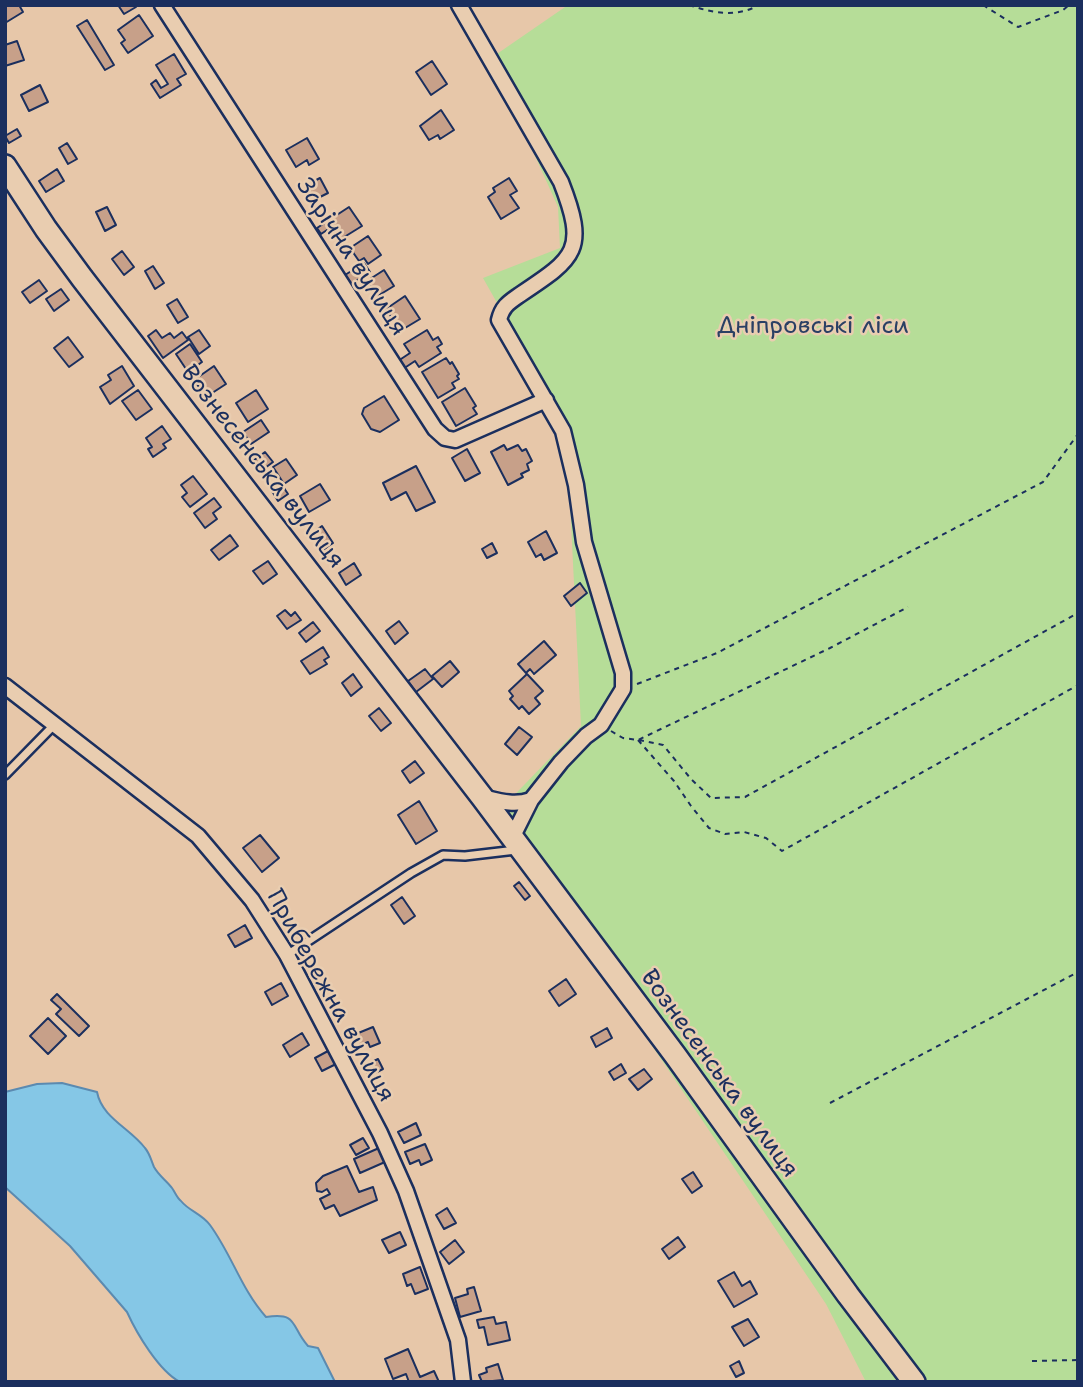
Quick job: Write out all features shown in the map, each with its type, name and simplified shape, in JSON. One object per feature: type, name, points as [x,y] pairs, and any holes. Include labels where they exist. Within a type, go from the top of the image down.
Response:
[{"type":"main road","name":"Вознесенська вулиця","points":[[5,166],[82,278],[482,797],[914,1382]]},
{"type":"street","name":"Зарічна вулиця","points":[[162,5],[435,429],[445,439],[455,440],[546,400]]},
{"type":"street","points":[[459,5],[561,182],[571,207],[575,228],[568,259],[561,268],[509,302],[501,310],[499,320],[564,431],[576,485],[584,541],[622,673],[623,689],[601,725],[586,736],[561,762],[531,800],[516,844]]},
{"type":"street","name":"Прибережна вулиця","points":[[5,686],[198,836],[252,900],[287,955],[380,1133],[407,1191],[458,1340],[463,1382]]},
{"type":"street","points":[[482,797],[520,804],[531,800]]},
{"type":"lane","points":[[5,775],[54,724]]},
{"type":"lane","points":[[287,955],[411,873],[443,855],[466,856],[516,844]]},
{"type":"path","points":[[689,5],[713,13],[745,13],[759,5]]},
{"type":"path","points":[[983,5],[1018,27],[1063,10],[1069,5]]},
{"type":"path","points":[[623,689],[718,653],[1043,482],[1078,434]]},
{"type":"path","points":[[638,740],[830,648],[908,607]]},
{"type":"path","points":[[601,725],[623,738],[663,745],[711,798],[745,797],[1078,613]]},
{"type":"path","points":[[638,740],[674,781],[709,828],[725,834],[744,832],[766,838],[782,851],[1078,685]]},
{"type":"path","points":[[831,1102],[1078,972]]},
{"type":"path","points":[[1032,1361],[1078,1360]]},
{"type":"green space","name":"Дніпровські ліси","points":[[568,5],[1078,5],[1078,1382],[866,1382],[826,1304],[496,814],[581,726],[567,441],[553,402],[483,278],[560,248],[558,207],[491,58]]},
{"type":"water","points":[[62,1083],[97,1092],[104,1109],[145,1148],[154,1167],[178,1198],[210,1225],[250,1295],[266,1317],[284,1317],[293,1322],[308,1346],[318,1348],[335,1382],[180,1382],[164,1370],[143,1341],[127,1312],[70,1246],[5,1187],[5,1092],[37,1084]]},
{"type":"building","points":[[5,5],[19,5],[23,12],[5,23]]},
{"type":"building","points":[[118,5],[135,5],[136,7],[124,14]]},
{"type":"building","points":[[139,15],[153,36],[128,53],[121,43],[125,40],[118,30]]},
{"type":"building","points":[[87,20],[114,65],[105,70],[77,26]]},
{"type":"building","points":[[17,41],[24,60],[5,66],[5,45]]},
{"type":"building","points":[[174,54],[186,74],[177,79],[181,85],[160,98],[151,84],[156,80],[161,88],[168,84],[156,65]]},
{"type":"building","points":[[432,61],[447,84],[431,95],[416,72]]},
{"type":"building","points":[[40,85],[48,102],[29,111],[21,95]]},
{"type":"building","points":[[441,110],[454,130],[440,139],[438,135],[429,140],[420,126]]},
{"type":"building","points":[[17,129],[21,136],[9,143],[5,136]]},
{"type":"building","points":[[307,138],[319,159],[309,165],[307,160],[296,167],[286,150]]},
{"type":"building","points":[[67,143],[77,159],[68,164],[59,148]]},
{"type":"building","points":[[57,169],[64,181],[46,192],[39,181]]},
{"type":"building","points":[[320,178],[328,193],[312,201],[305,186]]},
{"type":"building","points":[[509,178],[517,191],[510,195],[519,208],[501,219],[488,197],[495,192],[493,188]]},
{"type":"building","points":[[107,207],[116,225],[105,231],[96,212]]},
{"type":"building","points":[[349,207],[362,226],[341,239],[333,226],[321,234],[317,228]]},
{"type":"building","points":[[368,236],[381,255],[368,264],[364,258],[359,261],[350,248]]},
{"type":"building","points":[[122,251],[134,267],[124,275],[112,259]]},
{"type":"building","points":[[364,263],[370,272],[351,284],[345,275]]},
{"type":"building","points":[[153,266],[164,283],[155,289],[145,271]]},
{"type":"building","points":[[384,270],[394,286],[376,297],[367,281]]},
{"type":"building","points":[[39,280],[47,291],[30,303],[22,292]]},
{"type":"building","points":[[61,289],[69,300],[54,311],[46,299]]},
{"type":"building","points":[[405,296],[420,319],[400,331],[386,309]]},
{"type":"building","points":[[177,299],[188,317],[178,323],[167,305]]},
{"type":"building","points":[[156,330],[162,338],[170,333],[174,338],[182,332],[188,340],[163,358],[148,336]]},
{"type":"building","points":[[199,330],[210,346],[199,354],[188,337]]},
{"type":"building","points":[[427,330],[433,340],[438,337],[442,344],[437,347],[441,353],[419,367],[415,361],[403,369],[398,361],[410,353],[404,344]]},
{"type":"building","points":[[68,337],[83,357],[69,367],[54,348]]},
{"type":"building","points":[[190,344],[202,362],[188,372],[176,354]]},
{"type":"building","points":[[446,358],[450,364],[452,362],[459,379],[452,383],[455,388],[438,398],[422,372]]},
{"type":"building","points":[[122,366],[134,386],[110,404],[100,387],[111,380],[108,375]]},
{"type":"building","points":[[214,366],[226,384],[206,397],[194,380]]},
{"type":"building","points":[[465,388],[476,406],[473,408],[477,414],[456,426],[442,402]]},
{"type":"building","points":[[138,390],[152,409],[136,420],[122,401]]},
{"type":"building","points":[[256,390],[268,409],[248,422],[236,403]]},
{"type":"building","points":[[384,396],[399,420],[380,432],[371,429],[362,414],[364,408]]},
{"type":"building","points":[[261,420],[269,432],[251,444],[243,432]]},
{"type":"building","points":[[162,426],[171,439],[163,444],[166,448],[153,457],[148,449],[152,447],[146,438]]},
{"type":"building","points":[[504,445],[507,450],[518,445],[522,451],[526,449],[532,461],[527,464],[529,470],[521,474],[523,477],[508,485],[491,452]]},
{"type":"building","points":[[467,449],[480,473],[465,481],[452,458]]},
{"type":"building","points":[[265,452],[273,462],[261,471],[253,461]]},
{"type":"building","points":[[286,459],[297,475],[284,484],[273,467]]},
{"type":"building","points":[[416,466],[435,502],[416,511],[406,492],[391,500],[383,483]]},
{"type":"building","points":[[193,476],[207,494],[190,507],[182,497],[187,493],[181,485]]},
{"type":"building","points":[[320,484],[330,500],[309,512],[300,496]]},
{"type":"building","points":[[282,485],[288,494],[278,501],[272,491]]},
{"type":"building","points":[[214,498],[221,507],[213,513],[217,519],[205,528],[194,513]]},
{"type":"building","points":[[322,526],[333,543],[323,550],[311,534]]},
{"type":"building","points":[[546,531],[557,553],[544,560],[541,554],[536,557],[528,542]]},
{"type":"building","points":[[230,535],[238,546],[219,560],[211,550]]},
{"type":"building","points":[[492,543],[497,553],[487,558],[482,549]]},
{"type":"building","points":[[268,561],[277,574],[263,584],[253,571]]},
{"type":"building","points":[[354,563],[361,575],[346,585],[339,573]]},
{"type":"building","points":[[580,583],[587,593],[571,606],[564,596]]},
{"type":"building","points":[[285,610],[291,616],[295,612],[301,620],[287,629],[277,616]]},
{"type":"building","points":[[399,621],[408,633],[395,644],[386,631]]},
{"type":"building","points":[[313,622],[320,631],[306,642],[299,633]]},
{"type":"building","points":[[544,641],[556,655],[534,674],[530,669],[526,673],[518,664]]},
{"type":"building","points":[[323,647],[329,657],[324,660],[327,664],[310,674],[301,661]]},
{"type":"building","points":[[450,661],[459,672],[442,687],[432,676]]},
{"type":"building","points":[[425,669],[433,679],[416,692],[408,681]]},
{"type":"building","points":[[353,674],[362,687],[351,696],[342,683]]},
{"type":"building","points":[[527,674],[543,691],[535,698],[540,704],[529,714],[522,706],[519,709],[510,699],[513,696],[509,691]]},
{"type":"building","points":[[379,708],[391,723],[381,731],[369,716]]},
{"type":"building","points":[[519,727],[532,737],[517,755],[505,744]]},
{"type":"building","points":[[415,761],[424,773],[410,783],[402,771]]},
{"type":"building","points":[[419,801],[437,831],[416,844],[398,815]]},
{"type":"building","points":[[260,835],[279,858],[262,872],[243,848]]},
{"type":"building","points":[[519,882],[530,896],[525,900],[514,886]]},
{"type":"building","points":[[402,897],[415,916],[404,924],[391,905]]},
{"type":"building","points":[[245,925],[252,938],[235,947],[228,935]]},
{"type":"building","points":[[566,979],[576,994],[559,1006],[549,991]]},
{"type":"building","points":[[281,983],[288,996],[272,1005],[265,992]]},
{"type":"building","points":[[57,994],[89,1026],[79,1036],[56,1014],[61,1009],[51,1000]]},
{"type":"building","points":[[48,1018],[66,1036],[48,1054],[30,1036]]},
{"type":"building","points":[[373,1027],[380,1043],[370,1047],[368,1042],[356,1047],[351,1036]]},
{"type":"building","points":[[607,1028],[612,1038],[596,1047],[591,1037]]},
{"type":"building","points":[[302,1033],[309,1045],[290,1057],[283,1045]]},
{"type":"building","points":[[328,1051],[336,1064],[322,1071],[315,1058]]},
{"type":"building","points":[[378,1059],[383,1069],[369,1076],[364,1066]]},
{"type":"building","points":[[621,1064],[626,1073],[614,1080],[609,1072]]},
{"type":"building","points":[[644,1069],[652,1079],[638,1090],[629,1079]]},
{"type":"building","points":[[416,1123],[421,1135],[404,1143],[398,1132]]},
{"type":"building","points":[[363,1138],[369,1148],[356,1155],[350,1145]]},
{"type":"building","points":[[425,1144],[432,1160],[421,1165],[419,1160],[410,1164],[405,1152]]},
{"type":"building","points":[[379,1148],[385,1162],[360,1173],[354,1159]]},
{"type":"building","points":[[347,1166],[359,1192],[373,1187],[377,1200],[340,1216],[334,1205],[325,1209],[320,1199],[330,1194],[327,1189],[317,1191],[316,1183],[323,1176]]},
{"type":"building","points":[[693,1172],[702,1186],[692,1193],[682,1179]]},
{"type":"building","points":[[447,1208],[456,1223],[444,1229],[436,1215]]},
{"type":"building","points":[[400,1232],[406,1245],[389,1253],[382,1240]]},
{"type":"building","points":[[678,1237],[685,1247],[669,1259],[662,1249]]},
{"type":"building","points":[[455,1240],[464,1252],[449,1264],[440,1252]]},
{"type":"building","points":[[420,1267],[428,1289],[415,1294],[411,1284],[407,1286],[403,1274]]},
{"type":"building","points":[[734,1272],[742,1286],[750,1281],[757,1294],[734,1307],[718,1281]]},
{"type":"building","points":[[474,1287],[481,1311],[460,1317],[455,1298],[468,1294],[467,1289]]},
{"type":"building","points":[[494,1317],[496,1324],[506,1322],[510,1340],[488,1345],[484,1327],[479,1328],[477,1320]]},
{"type":"building","points":[[748,1319],[759,1337],[744,1346],[732,1327]]},
{"type":"building","points":[[408,1349],[420,1377],[434,1371],[439,1382],[409,1382],[406,1374],[393,1379],[385,1359]]},
{"type":"building","points":[[739,1361],[744,1373],[736,1377],[730,1366]]},
{"type":"building","points":[[498,1364],[503,1380],[482,1382],[479,1375],[487,1372],[486,1368]]}]
